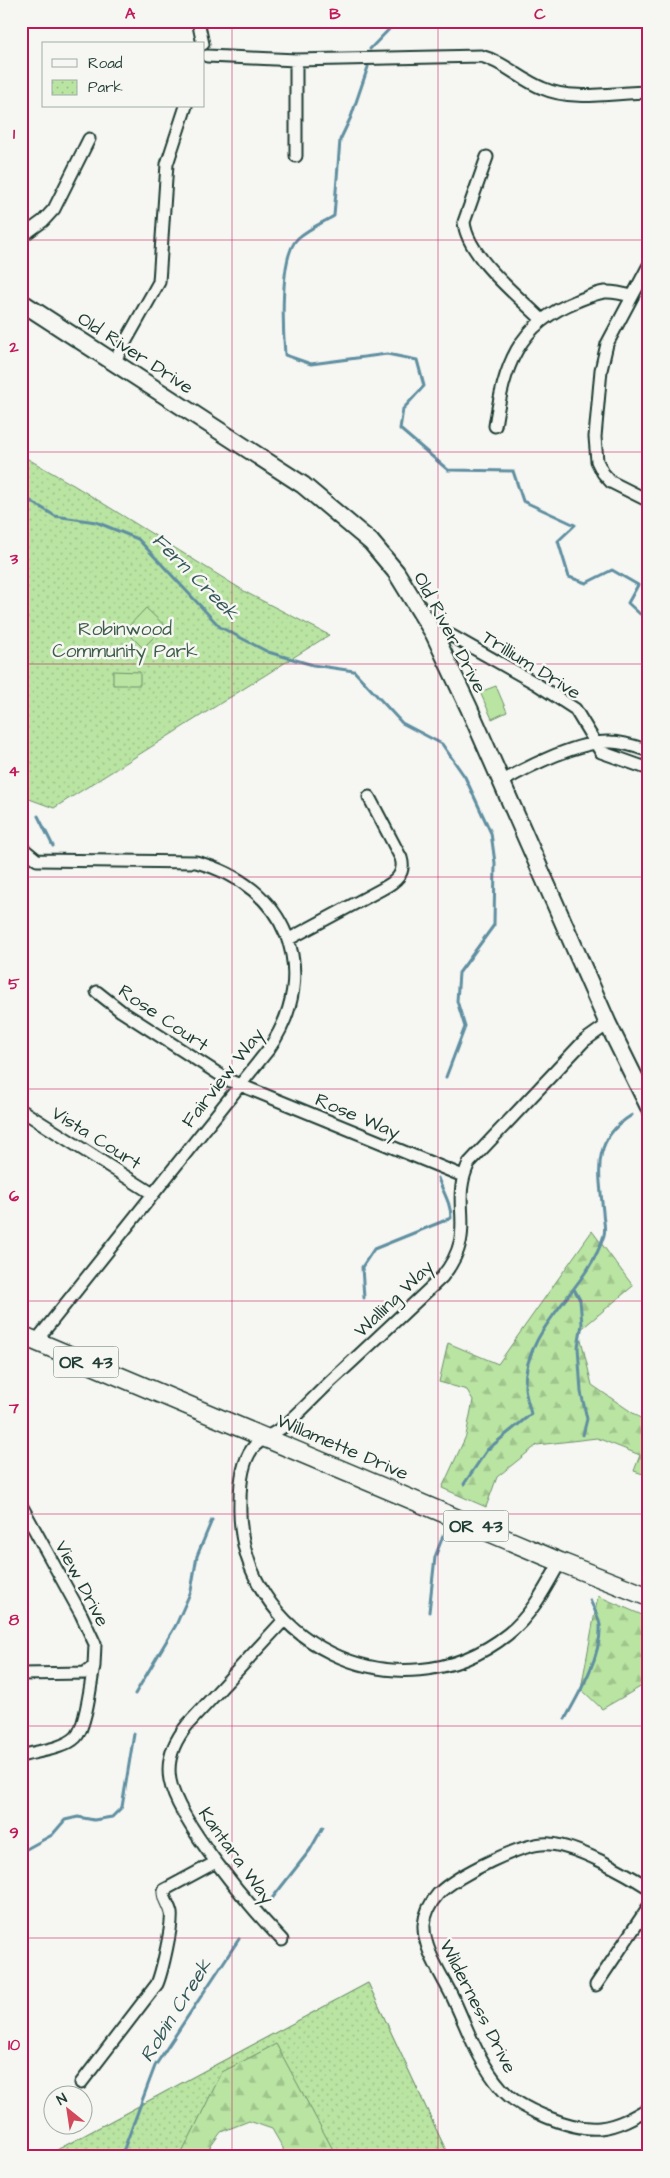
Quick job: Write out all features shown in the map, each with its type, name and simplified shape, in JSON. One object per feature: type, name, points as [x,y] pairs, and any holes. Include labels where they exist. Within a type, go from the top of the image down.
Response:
[{"type":"main road","name":"Willamette Drive","points":[[29,1338],[268,1437],[560,1562],[649,1597]]},
{"type":"street","points":[[198,21],[202,42]]},
{"type":"street","points":[[205,52],[296,60],[481,56],[503,64],[520,76],[552,92],[585,94],[649,92]]},
{"type":"street","points":[[296,60],[296,156]]},
{"type":"street","points":[[114,362],[159,282],[167,164],[185,108]]},
{"type":"street","points":[[21,237],[43,221],[54,209],[88,139]]},
{"type":"street","points":[[487,157],[464,222],[465,233],[480,257],[541,319]]},
{"type":"street","points":[[649,265],[613,331],[604,355],[596,437],[597,461],[611,482],[649,502]]},
{"type":"street","points":[[495,426],[506,370],[541,319],[560,308],[609,290],[632,296]]},
{"type":"street","name":"Old River Drive","points":[[21,302],[291,476],[371,542],[396,572],[434,634],[503,781],[608,1024],[649,1107]]},
{"type":"street","name":"Trillium Drive","points":[[434,634],[452,636],[575,709],[601,752],[649,768]]},
{"type":"street","points":[[503,781],[537,763],[596,743],[616,742],[649,751]]},
{"type":"street","points":[[289,939],[396,881],[400,874],[403,864],[401,858],[369,797]]},
{"type":"street","name":"Fairview Way","points":[[21,848],[36,860],[196,862],[214,866],[242,882],[260,897],[280,922],[289,939],[296,976],[291,1002],[273,1042],[153,1194],[29,1338]]},
{"type":"street","name":"Rose Court","points":[[97,992],[121,1011],[224,1078],[240,1084]]},
{"type":"street","points":[[463,1176],[469,1163],[481,1148],[584,1041],[608,1024]]},
{"type":"street","name":"Rose Way","points":[[240,1084],[463,1176]]},
{"type":"street","name":"Vista Court","points":[[21,1110],[153,1194]]},
{"type":"street","name":"Walling Way","points":[[284,1620],[256,1577],[241,1532],[240,1497],[245,1466],[252,1448],[284,1426],[442,1277],[459,1252],[464,1231],[463,1176]]},
{"type":"street","name":"View Drive","points":[[21,1505],[95,1644],[94,1666],[85,1714],[75,1738],[67,1743],[21,1756]]},
{"type":"street","points":[[284,1620],[322,1648],[357,1664],[383,1670],[432,1669],[471,1657],[508,1634],[542,1594],[560,1562]]},
{"type":"street","name":"Kantara Way","points":[[282,1940],[216,1862],[181,1807],[170,1781],[170,1756],[177,1737],[284,1620]]},
{"type":"street","points":[[21,1674],[85,1673],[94,1666]]},
{"type":"street","name":"Wilderness Drive","points":[[649,1888],[631,1877],[569,1848],[550,1844],[538,1844],[506,1853],[446,1888],[429,1906],[424,1931],[428,1947],[476,2048],[501,2088],[512,2098],[554,2120],[600,2128],[619,2123],[649,2108]]},
{"type":"street","points":[[82,2083],[157,1984],[161,1972],[171,1914],[164,1896],[164,1890],[216,1862]]},
{"type":"street","points":[[596,1985],[649,1906]]},
{"type":"green space","name":"Robinwood Community Park","points":[[21,455],[75,486],[249,594],[329,635],[54,808],[21,796]]},
{"type":"green space","points":[[146,608],[165,626],[143,648],[125,630]]},
{"type":"green space","points":[[113,671],[140,672],[140,685],[113,685]]},
{"type":"green space","points":[[496,686],[507,712],[492,719],[480,692]]},
{"type":"green space","points":[[592,1231],[633,1286],[579,1331],[592,1385],[649,1424],[649,1476],[634,1471],[640,1455],[597,1438],[537,1445],[497,1477],[486,1507],[442,1488],[466,1436],[473,1400],[467,1390],[439,1382],[448,1343],[498,1364]]},
{"type":"green space","points":[[598,1596],[649,1618],[649,1682],[602,1709],[581,1689]]},
{"type":"green space","points":[[368,1983],[449,2157],[283,2157],[283,2148],[272,2129],[249,2121],[221,2132],[203,2157],[44,2157],[83,2136],[92,2136],[92,2131]]},
{"type":"green space","points":[[368,1983],[449,2157],[337,2157],[276,2044],[222,2072],[180,2157],[44,2157],[83,2136],[92,2136],[92,2131]]},
{"type":"waterway","points":[[370,49],[397,21]]},
{"type":"waterway","points":[[368,67],[351,117],[340,140],[334,216],[298,238],[292,247],[288,260],[284,294],[285,355],[311,364],[387,354],[417,360],[424,386],[403,409],[400,429],[448,470],[513,471],[523,501],[575,525],[558,541],[569,577],[586,583],[612,570],[638,585],[628,603],[640,614],[649,615]]},
{"type":"waterway","name":"Fern Creek","points":[[21,495],[55,516],[96,522],[138,539],[220,627],[268,652],[313,665],[354,671],[402,723],[442,744],[465,777],[491,833],[495,863],[494,925],[459,973],[457,1001],[465,1027],[446,1077]]},
{"type":"waterway","points":[[38,816],[53,846]]},
{"type":"waterway","name":"Robin Creek","points":[[464,1484],[487,1450],[531,1414],[525,1388],[527,1366],[534,1346],[545,1327],[585,1274],[596,1255],[605,1229],[600,1183],[601,1158],[604,1146],[610,1135],[619,1125],[632,1115]]},
{"type":"waterway","name":"Fern Creek","points":[[364,1298],[362,1267],[374,1249],[451,1218],[448,1202],[438,1178]]},
{"type":"waterway","points":[[574,1289],[580,1300],[582,1324],[578,1347],[581,1392],[587,1419],[583,1435]]},
{"type":"waterway","name":"Fern Creek","points":[[135,1694],[176,1625],[191,1591],[197,1556],[212,1520]]},
{"type":"waterway","name":"Robin Creek","points":[[429,1612],[435,1557],[443,1536]]},
{"type":"waterway","points":[[565,1719],[588,1674],[600,1637],[600,1625],[590,1600]]},
{"type":"waterway","name":"Fern Creek","points":[[21,1852],[52,1835],[65,1820],[78,1817],[94,1820],[112,1817],[122,1807],[134,1734]]},
{"type":"waterway","name":"Robin Creek","points":[[270,1901],[310,1850],[323,1827]]},
{"type":"waterway","name":"Robin Creek","points":[[121,2157],[155,2066],[239,1939]]}]
